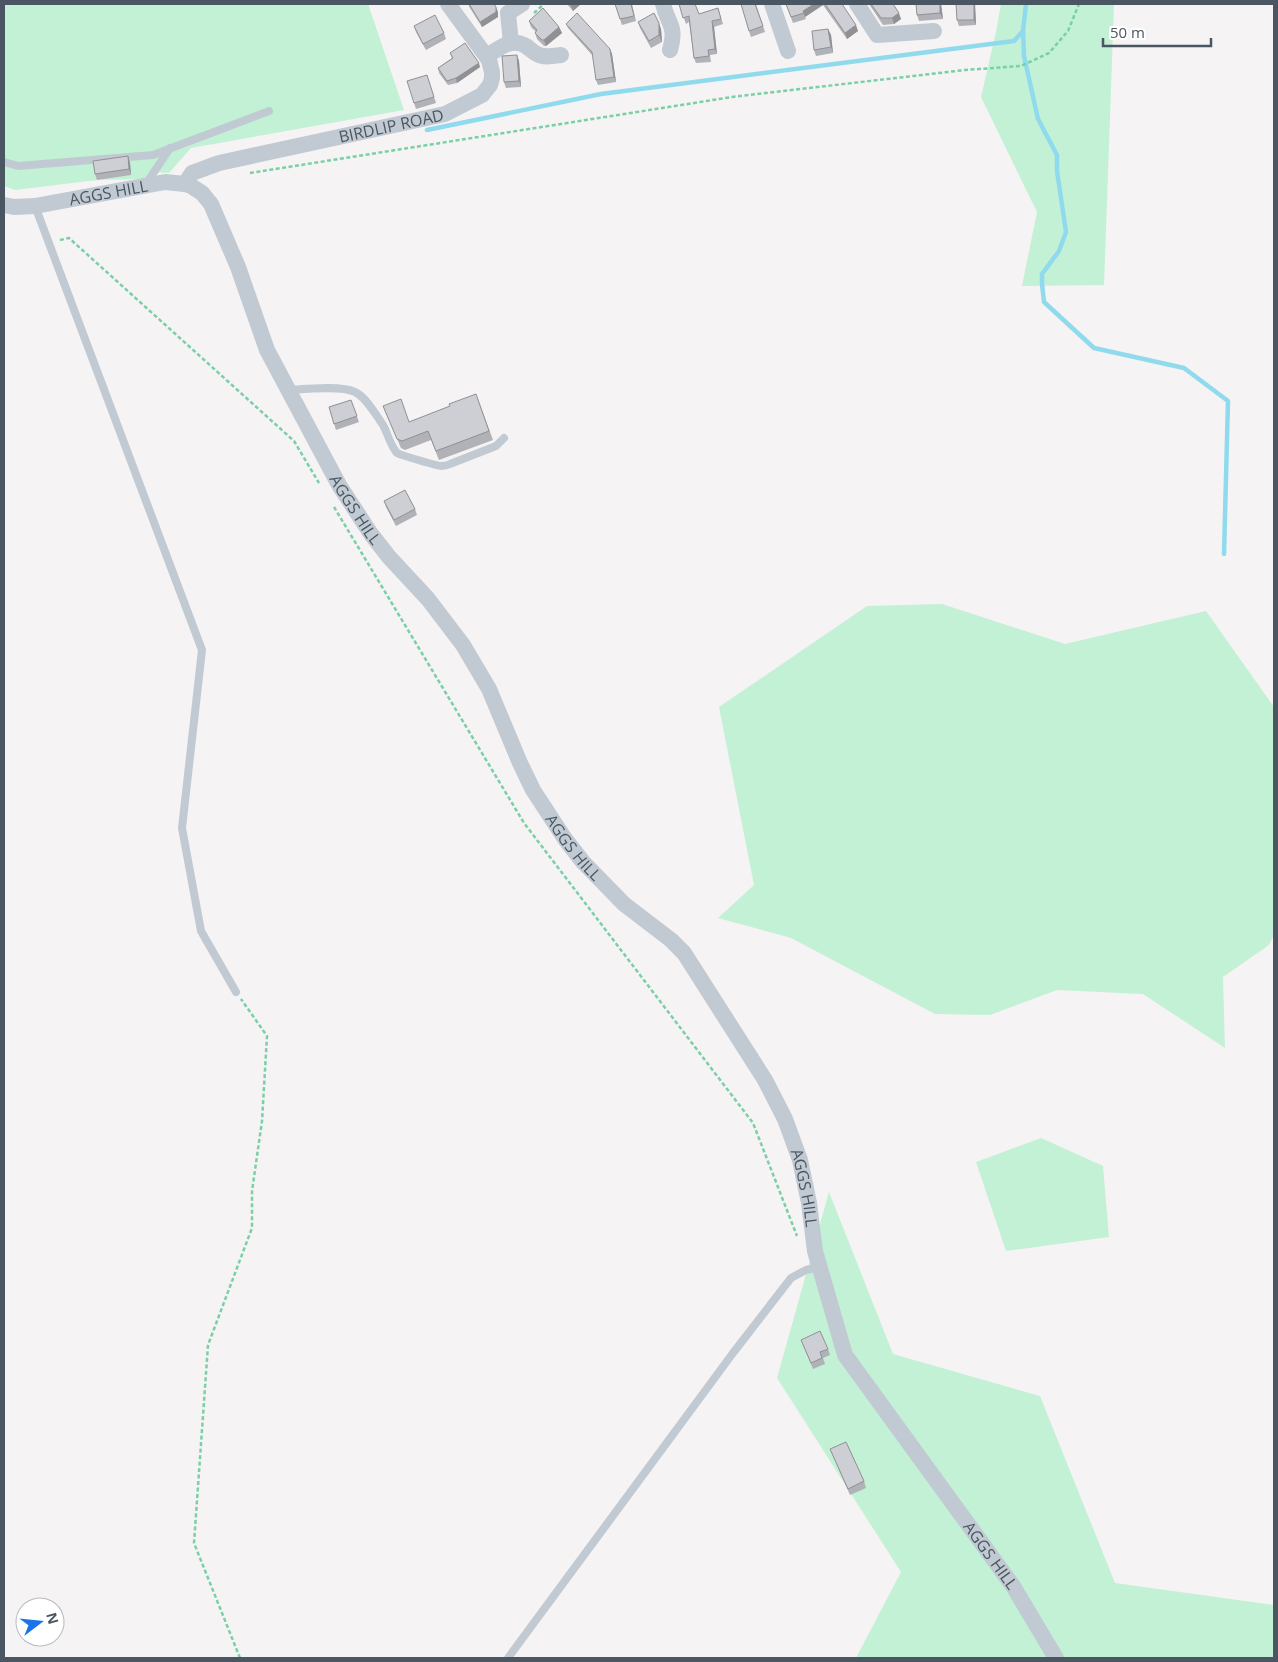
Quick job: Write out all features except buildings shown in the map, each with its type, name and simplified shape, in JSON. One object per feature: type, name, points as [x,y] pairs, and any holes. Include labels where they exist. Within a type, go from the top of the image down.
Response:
[{"type":"street","name":"BIRDLIP ROAD","points":[[188,178],[219,163],[445,114],[482,95],[490,85],[492,72],[487,56],[448,4]]},
{"type":"street","points":[[511,43],[508,13],[522,4]]},
{"type":"street","points":[[663,4],[671,24],[673,37],[670,50]]},
{"type":"street","points":[[772,4],[788,51]]},
{"type":"street","points":[[857,4],[877,35],[934,31]]},
{"type":"street","points":[[487,56],[511,43],[526,46],[542,56],[561,56]]},
{"type":"street","name":"AGGS HILL","points":[[4,205],[14,207],[35,206],[188,178],[211,204],[238,266],[267,350],[354,510],[389,557],[447,622],[477,666],[500,712],[533,790],[565,840],[583,862],[624,904],[684,953],[766,1080],[785,1119],[800,1160],[809,1203],[815,1251],[845,1355],[1013,1586],[1056,1658]]},
{"type":"lane","points":[[4,162],[18,166],[153,155],[269,111]]},
{"type":"lane","points":[[145,185],[170,148]]},
{"type":"lane","points":[[35,206],[202,650],[182,828],[201,931],[236,992]]},
{"type":"lane","points":[[289,390],[332,388],[357,392],[383,425],[400,456],[418,459],[434,466],[450,464],[496,446],[504,438]]},
{"type":"lane","points":[[508,1658],[733,1353],[791,1278],[806,1270],[820,1267]]},
{"type":"path","points":[[243,174],[732,97],[965,70],[1021,66],[1049,53],[1068,31],[1079,4]]},
{"type":"path","points":[[48,242],[69,238],[294,441],[319,483]]},
{"type":"path","points":[[330,500],[524,823],[753,1123],[798,1239]]},
{"type":"path","points":[[236,992],[267,1036],[262,1121],[252,1191],[252,1228],[208,1345],[194,1543],[240,1658]]},
{"type":"green space","points":[[4,4],[368,4],[404,110],[191,148],[169,173],[155,172],[153,167],[145,179],[97,180],[15,190],[4,186]]},
{"type":"green space","points":[[1001,4],[1114,4],[1104,285],[1022,286],[1037,212],[981,97]]},
{"type":"green space","points":[[942,604],[1065,644],[1206,611],[1274,707],[1274,934],[1269,945],[1223,977],[1225,1048],[1143,994],[1057,990],[990,1015],[935,1014],[791,938],[718,918],[754,885],[719,707],[867,606]]},
{"type":"green space","points":[[1041,1138],[1103,1166],[1109,1237],[1006,1251],[976,1162]]},
{"type":"green space","points":[[829,1192],[893,1354],[1040,1396],[1115,1583],[1274,1605],[1274,1658],[856,1658],[901,1572],[777,1378]]},
{"type":"waterway","points":[[1026,4],[1023,31],[1024,56],[1038,119],[1057,155],[1057,171],[1066,232],[1059,251],[1042,274],[1044,302],[1094,348],[1184,368],[1228,401],[1224,554]]},
{"type":"waterway","points":[[427,130],[601,94],[1014,41],[1023,31]]}]
